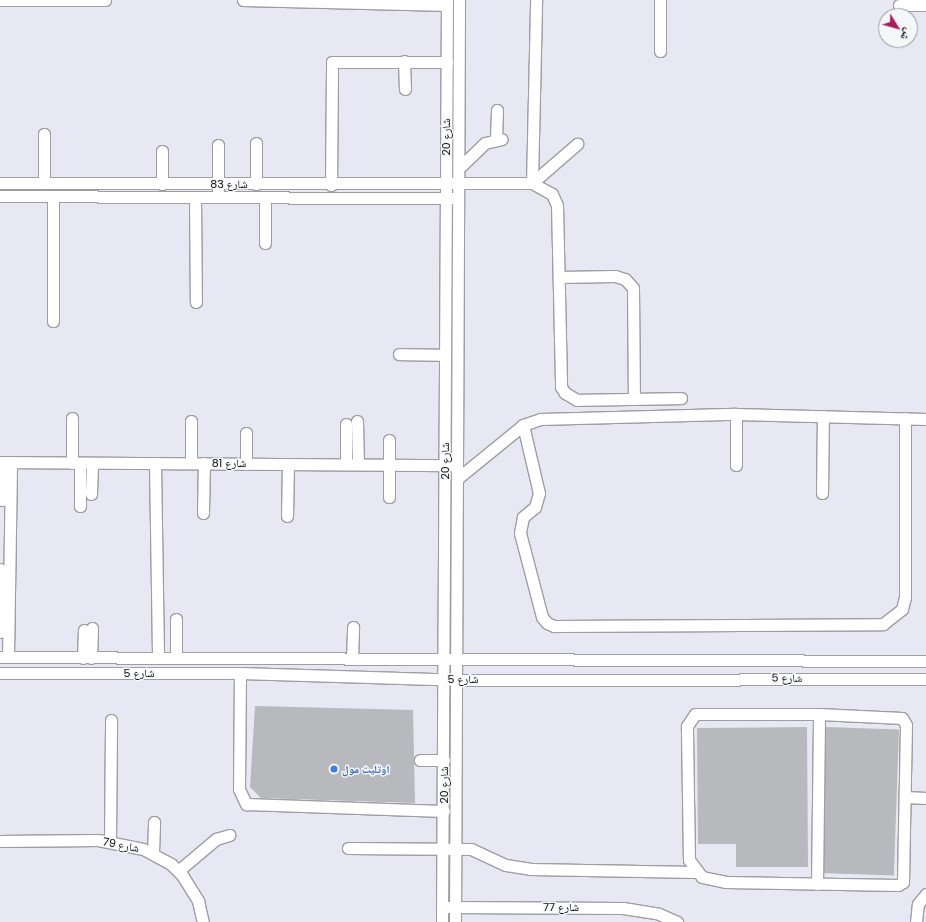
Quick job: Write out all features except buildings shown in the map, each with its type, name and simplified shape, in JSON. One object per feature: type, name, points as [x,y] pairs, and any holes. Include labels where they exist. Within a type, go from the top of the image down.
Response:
[{"type":"street","points":[[0,0],[105,0]]},
{"type":"street","points":[[243,0],[447,2]]},
{"type":"street","name":"شارع 20","points":[[455,922],[458,680],[459,0]]},
{"type":"street","points":[[532,183],[536,0]]},
{"type":"street","points":[[660,0],[660,51]]},
{"type":"street","name":"شارع 20","points":[[442,922],[444,849],[447,2]]},
{"type":"street","points":[[899,5],[926,5]]},
{"type":"street","points":[[404,61],[405,88]]},
{"type":"street","points":[[331,185],[332,62],[447,62]]},
{"type":"street","points":[[446,104],[459,103]]},
{"type":"street","points":[[459,168],[485,143],[499,139],[497,110]]},
{"type":"street","points":[[44,134],[44,184]]},
{"type":"street","points":[[256,143],[256,184]]},
{"type":"street","points":[[532,183],[577,144]]},
{"type":"street","points":[[218,145],[218,197]]},
{"type":"street","points":[[162,151],[162,184]]},
{"type":"street","name":"شارع 83","points":[[0,183],[459,185],[532,183]]},
{"type":"street","points":[[532,183],[548,191],[557,205],[561,387],[565,393],[577,400],[681,398]]},
{"type":"street","name":"شارع 83","points":[[0,196],[459,198]]},
{"type":"street","points":[[53,196],[53,321]]},
{"type":"street","points":[[195,197],[196,302]]},
{"type":"street","points":[[265,197],[265,243]]},
{"type":"street","points":[[559,277],[615,276],[625,279],[633,288],[634,399]]},
{"type":"street","points":[[399,354],[446,355]]},
{"type":"street","points":[[736,414],[736,465]]},
{"type":"street","points":[[458,478],[523,425],[540,419],[736,414],[926,418]]},
{"type":"street","points":[[822,493],[823,416]]},
{"type":"street","points":[[72,418],[81,463],[91,494]]},
{"type":"street","points":[[523,425],[540,493],[535,507],[524,517],[520,533],[542,617],[547,623],[554,626],[883,624],[902,609],[905,597],[905,418]]},
{"type":"street","points":[[191,421],[191,463]]},
{"type":"street","points":[[357,421],[358,464]]},
{"type":"street","points":[[346,424],[346,464]]},
{"type":"street","points":[[246,433],[246,464]]},
{"type":"street","points":[[389,440],[389,497]]},
{"type":"street","points":[[2,500],[5,462]]},
{"type":"street","points":[[2,673],[4,657],[5,462]]},
{"type":"street","name":"شارع 81","points":[[5,462],[458,465]]},
{"type":"street","points":[[80,506],[81,463]]},
{"type":"street","points":[[155,463],[158,658]]},
{"type":"street","points":[[203,513],[204,463]]},
{"type":"street","points":[[287,516],[288,464]]},
{"type":"street","points":[[0,569],[0,632]]},
{"type":"street","points":[[176,619],[176,658]]},
{"type":"street","points":[[352,659],[353,627]]},
{"type":"street","points":[[87,658],[88,629]]},
{"type":"street","name":"شارع 5","points":[[4,657],[926,661]]},
{"type":"street","name":"شارع 5","points":[[2,673],[240,674],[458,680],[926,679]]},
{"type":"street","points":[[240,674],[239,789],[246,804],[444,811]]},
{"type":"street","points":[[348,848],[471,849],[506,865],[530,869],[696,872],[718,882],[817,884],[902,883],[905,797],[905,721],[898,717],[819,714],[695,714],[689,719],[689,860],[696,872]]},
{"type":"street","points":[[817,884],[819,714]]},
{"type":"street","points":[[110,842],[111,720]]},
{"type":"street","points":[[420,760],[444,760]]},
{"type":"street","points":[[905,797],[926,798]]},
{"type":"street","points":[[153,853],[154,822]]},
{"type":"street","points":[[178,871],[216,839],[229,834]]},
{"type":"street","name":"شارع 79","points":[[0,841],[110,842],[153,853],[178,871],[191,888],[203,922]]},
{"type":"street","points":[[916,922],[918,904],[926,894]]},
{"type":"street","name":"شارع 77","points":[[442,907],[623,908],[659,914],[677,922]]},
{"type":"shaded area","points":[[0,0],[926,0],[926,922],[0,922]]},
{"type":"place","name":"اوتليت مول","points":[[334,769]]}]
